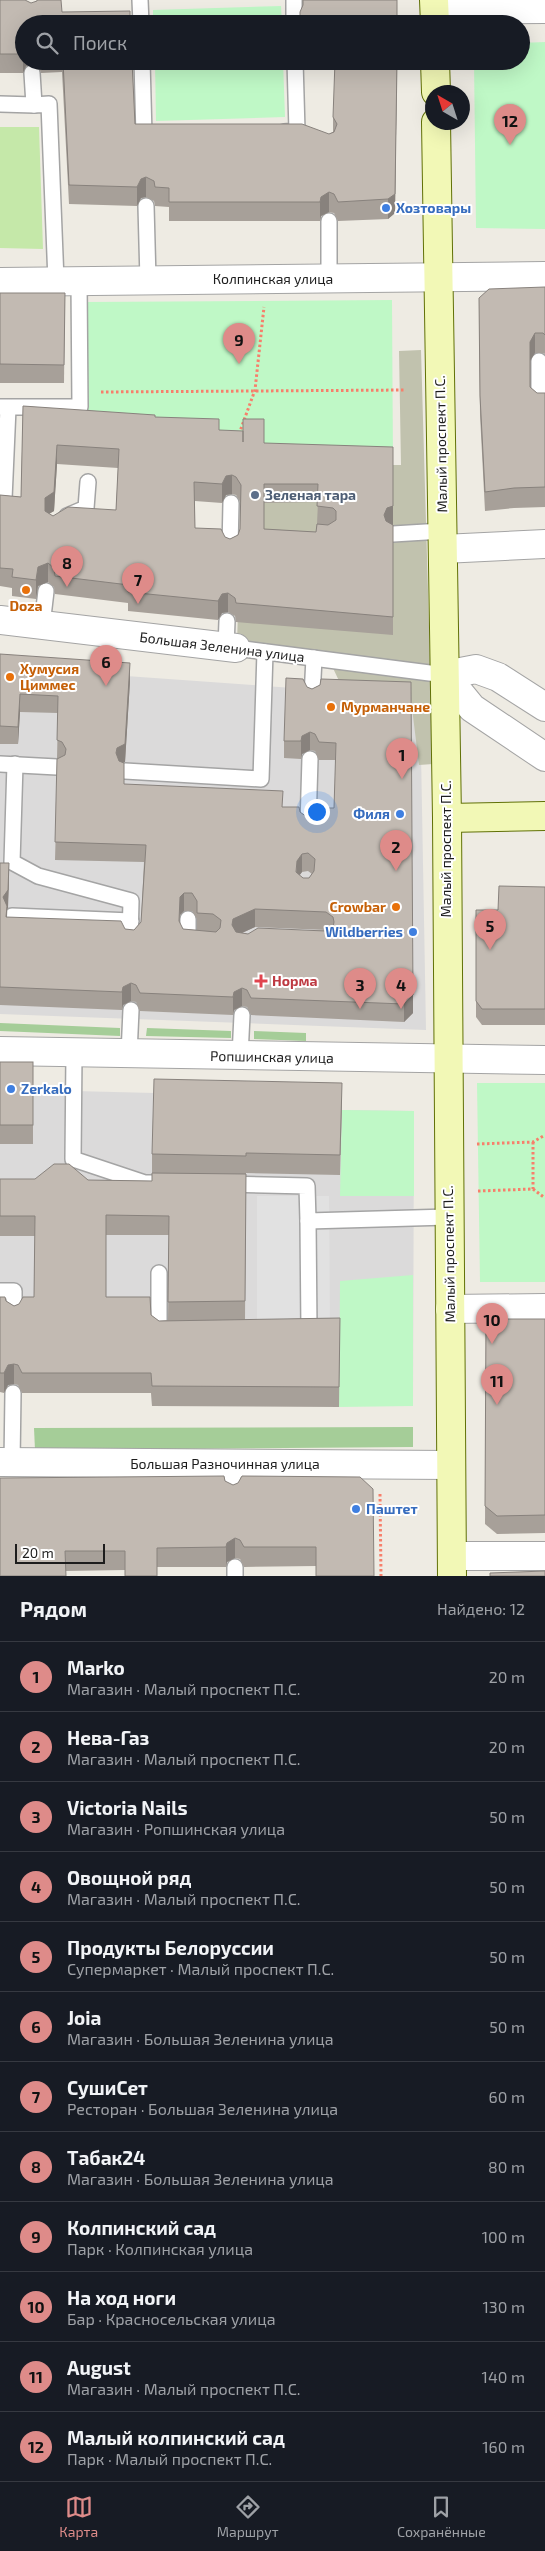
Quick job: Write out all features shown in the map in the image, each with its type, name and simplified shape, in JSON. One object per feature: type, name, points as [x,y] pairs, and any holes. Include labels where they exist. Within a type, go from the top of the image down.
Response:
[{"type":"street","points":[[435,11],[545,9]]},
{"type":"street","points":[[435,70],[436,85]]},
{"type":"street","name":"Малый проспект П.С.","points":[[436,130],[447,818],[448,1217],[452,1566]]},
{"type":"street","name":"Колпинская улица","points":[[0,282],[545,276]]},
{"type":"street","points":[[442,540],[545,544]]},
{"type":"street","name":"Большая Зеленина улица","points":[[0,620],[230,639]]},
{"type":"street","points":[[545,707],[498,677],[476,669],[445,675],[472,708],[545,757]]},
{"type":"street","points":[[447,818],[545,816]]},
{"type":"street","name":"Ропшинская улица","points":[[0,1051],[448,1060],[545,1060]]},
{"type":"street","points":[[450,1309],[545,1308]]},
{"type":"street","name":"Большая Разночинная улица","points":[[6,1462],[451,1466]]},
{"type":"street","points":[[452,1566],[545,1556]]},
{"type":"lane","points":[[140,0],[141,15]]},
{"type":"lane","points":[[294,0],[294,15]]},
{"type":"lane","points":[[142,70],[144,139],[163,135]]},
{"type":"lane","points":[[295,70],[297,131]]},
{"type":"lane","points":[[32,73],[34,104]]},
{"type":"lane","points":[[0,104],[49,104],[80,392],[80,407],[4,408],[4,499],[0,499]]},
{"type":"lane","points":[[269,132],[297,131],[313,138]]},
{"type":"lane","points":[[146,206],[148,280]]},
{"type":"lane","points":[[328,221],[329,279]]},
{"type":"lane","points":[[539,361],[540,403],[545,404]]},
{"type":"lane","points":[[54,521],[86,508],[88,482]]},
{"type":"lane","points":[[230,548],[231,503]]},
{"type":"lane","points":[[393,534],[442,540]]},
{"type":"lane","points":[[42,624],[46,591]]},
{"type":"lane","name":"Большая Зеленина улица","points":[[230,639],[265,652],[445,675]]},
{"type":"lane","points":[[124,771],[261,779],[265,652]]},
{"type":"lane","points":[[312,697],[314,658]]},
{"type":"lane","points":[[308,825],[310,759]]},
{"type":"lane","points":[[57,767],[7,764],[12,862],[38,876],[131,901],[130,940]]},
{"type":"lane","points":[[12,916],[131,920]]},
{"type":"lane","points":[[188,919],[188,939],[212,941]]},
{"type":"lane","points":[[129,1054],[131,1010]]},
{"type":"lane","points":[[240,1056],[242,1015]]},
{"type":"lane","points":[[74,1053],[73,1159],[146,1183],[170,1184]]},
{"type":"lane","points":[[210,1184],[307,1186],[309,1330],[289,1330]]},
{"type":"lane","points":[[308,1221],[448,1217]]},
{"type":"lane","points":[[160,1273],[159,1330],[179,1330]]},
{"type":"lane","points":[[0,1291],[14,1291],[14,1316]]},
{"type":"lane","points":[[6,1462],[13,1393]]},
{"type":"lane","points":[[232,1464],[233,1495]]},
{"type":"path","points":[[236,441],[255,390],[267,279]]},
{"type":"path","points":[[80,392],[406,390]]},
{"type":"path","points":[[471,1145],[533,1142],[545,1135]]},
{"type":"path","points":[[533,1142],[533,1190]]},
{"type":"path","points":[[472,1191],[533,1190],[545,1198]]},
{"type":"path","points":[[380,1489],[381,1576]]},
{"type":"shaded area","points":[[421,350],[433,764],[419,765],[411,700],[347,698],[325,651],[237,644],[241,503],[393,465],[401,465],[399,351]]},
{"type":"shaded area","points":[[0,667],[420,697],[426,1030],[0,1014]]},
{"type":"shaded area","points":[[0,1081],[34,1090],[154,1093],[258,1101],[342,1103],[342,1110],[414,1111],[413,1406],[152,1406],[151,1393],[0,1392]]},
{"type":"shaded area","points":[[257,1196],[329,1196],[330,1324],[257,1324]]},
{"type":"green space","points":[[281,6],[282,15],[153,15],[153,10]]},
{"type":"green space","points":[[545,42],[545,229],[476,228],[474,70],[530,70],[530,43]]},
{"type":"green space","points":[[155,70],[283,70],[285,117],[156,121]]},
{"type":"green space","points":[[0,127],[39,127],[43,249],[0,248]]},
{"type":"green space","points":[[392,300],[393,465],[245,459],[87,427],[86,302]]},
{"type":"green space","points":[[0,1023],[120,1028],[120,1036],[0,1031]]},
{"type":"green space","points":[[147,1028],[231,1031],[231,1038],[146,1036]]},
{"type":"green space","points":[[254,1031],[306,1033],[306,1041],[254,1039]]},
{"type":"green space","points":[[477,1083],[545,1083],[545,1282],[480,1282]]},
{"type":"green space","points":[[342,1110],[414,1111],[414,1196],[340,1196]]},
{"type":"green space","points":[[413,1275],[413,1406],[339,1407],[340,1281]]},
{"type":"green space","points":[[413,1427],[413,1447],[35,1450],[34,1428]]},
{"type":"building","points":[[0,0],[25,0],[31,3],[37,0],[61,0],[62,12],[130,11],[130,15],[15,15],[15,54],[0,54]]},
{"type":"building","points":[[303,0],[397,0],[397,15],[300,15]]},
{"type":"building","points":[[63,70],[132,70],[135,124],[302,124],[329,134],[334,132],[337,124],[333,117],[335,70],[397,70],[395,194],[388,199],[338,202],[334,194],[329,192],[321,197],[320,202],[169,202],[169,188],[155,187],[154,181],[146,177],[141,179],[137,187],[69,185]]},
{"type":"building","points":[[545,287],[545,335],[543,333],[535,333],[530,342],[530,387],[537,393],[545,393],[545,487],[514,488],[485,492],[480,396],[479,298],[489,289]]},
{"type":"building","points":[[0,293],[65,293],[64,365],[0,364]]},
{"type":"building","points":[[23,406],[155,415],[155,417],[219,419],[219,430],[243,431],[243,419],[264,419],[264,443],[393,447],[393,506],[387,508],[384,515],[386,521],[393,525],[393,617],[236,603],[235,598],[228,593],[222,594],[218,601],[128,592],[129,585],[55,576],[54,568],[48,563],[38,567],[36,580],[12,577],[13,569],[0,568],[0,495],[21,497]],"holes":[[[57,445],[119,449],[116,510],[68,507],[53,516],[45,511],[45,498],[54,492]],[[232,475],[236,477],[241,485],[240,529],[238,535],[230,539],[225,537],[221,529],[195,528],[194,482],[222,484],[226,476]],[[264,484],[318,484],[317,506],[333,508],[336,511],[336,520],[328,525],[317,524],[316,532],[264,529]]]},
{"type":"building","points":[[0,654],[130,663],[125,744],[117,748],[116,753],[119,761],[124,763],[124,784],[283,791],[282,807],[299,807],[300,812],[307,817],[313,815],[317,808],[334,808],[336,743],[319,742],[315,734],[310,732],[302,736],[301,741],[284,741],[286,678],[303,679],[307,687],[312,689],[320,685],[321,679],[411,682],[413,995],[404,1004],[251,998],[247,990],[242,988],[234,992],[233,997],[140,993],[136,985],[131,983],[123,987],[122,992],[0,987],[0,863],[9,863],[8,890],[3,897],[7,906],[6,917],[121,921],[125,929],[134,930],[141,922],[146,845],[55,842],[57,759],[65,755],[66,749],[62,742],[57,740],[58,696],[20,694],[18,727],[0,726]],"holes":[[[308,853],[315,859],[314,871],[309,878],[303,878],[296,872],[297,861],[302,854]],[[184,893],[192,893],[197,901],[197,913],[213,914],[221,920],[220,928],[216,932],[183,929],[179,921],[180,897]],[[255,909],[326,912],[333,917],[334,922],[333,927],[325,931],[258,928],[248,934],[236,932],[232,925],[233,919]]]},
{"type":"building","points":[[499,886],[545,887],[545,1009],[482,1009],[476,1001],[476,910],[498,910]]},
{"type":"building","points":[[0,1062],[33,1062],[33,1125],[0,1125]]},
{"type":"building","points":[[154,1079],[342,1083],[340,1155],[152,1154]]},
{"type":"building","points":[[54,1164],[69,1164],[88,1180],[152,1181],[152,1173],[246,1174],[245,1301],[168,1302],[169,1216],[106,1215],[106,1297],[150,1297],[151,1315],[159,1321],[340,1318],[339,1387],[152,1386],[151,1373],[22,1373],[18,1365],[14,1364],[8,1365],[4,1373],[0,1373],[0,1297],[5,1297],[6,1301],[14,1306],[19,1304],[23,1297],[34,1297],[35,1216],[0,1216],[0,1179],[35,1179]]},
{"type":"building","points":[[486,1319],[545,1319],[545,1515],[497,1516],[485,1506]]},
{"type":"building","points":[[224,1476],[225,1481],[233,1485],[238,1483],[242,1476],[360,1477],[373,1489],[374,1576],[316,1576],[316,1547],[244,1547],[240,1540],[235,1538],[227,1543],[226,1547],[157,1548],[157,1576],[125,1576],[125,1551],[65,1551],[66,1576],[0,1576],[0,1478]]},
{"type":"building","points":[[545,1571],[545,1576],[490,1576],[490,1573]]},
{"type":"place","name":"Малый колпинский сад","points":[[510,145]]},
{"type":"place","name":"Хозтовары","points":[[386,208]]},
{"type":"place","name":"Колпинский сад","points":[[239,364]]},
{"type":"place","name":"Зеленая тара","points":[[255,495]]},
{"type":"place","name":"Табак24","points":[[67,587]]},
{"type":"place","name":"Doza","points":[[26,590]]},
{"type":"place","name":"СушиСет","points":[[138,604]]},
{"type":"place","name":"Хумусия Циммес","points":[[10,677]]},
{"type":"place","name":"Joia","points":[[106,686]]},
{"type":"place","name":"Мурманчане","points":[[331,707]]},
{"type":"place","name":"Marko","points":[[402,779]]},
{"type":"place","name":"Филя","points":[[400,814]]},
{"type":"place","name":"Нева-Газ","points":[[396,871]]},
{"type":"place","name":"Crowbar","points":[[396,907]]},
{"type":"place","name":"Wildberries","points":[[413,932]]},
{"type":"place","name":"Продукты Белоруссии","points":[[490,950]]},
{"type":"place","name":"Норма","points":[[261,981]]},
{"type":"place","name":"Victoria Nails","points":[[360,1009]]},
{"type":"place","name":"Овощной ряд","points":[[401,1009]]},
{"type":"place","name":"Zerkalo","points":[[11,1089]]},
{"type":"place","name":"На ход ноги","points":[[492,1344]]},
{"type":"place","name":"August","points":[[497,1405]]},
{"type":"place","name":"Паштет","points":[[356,1509]]}]
